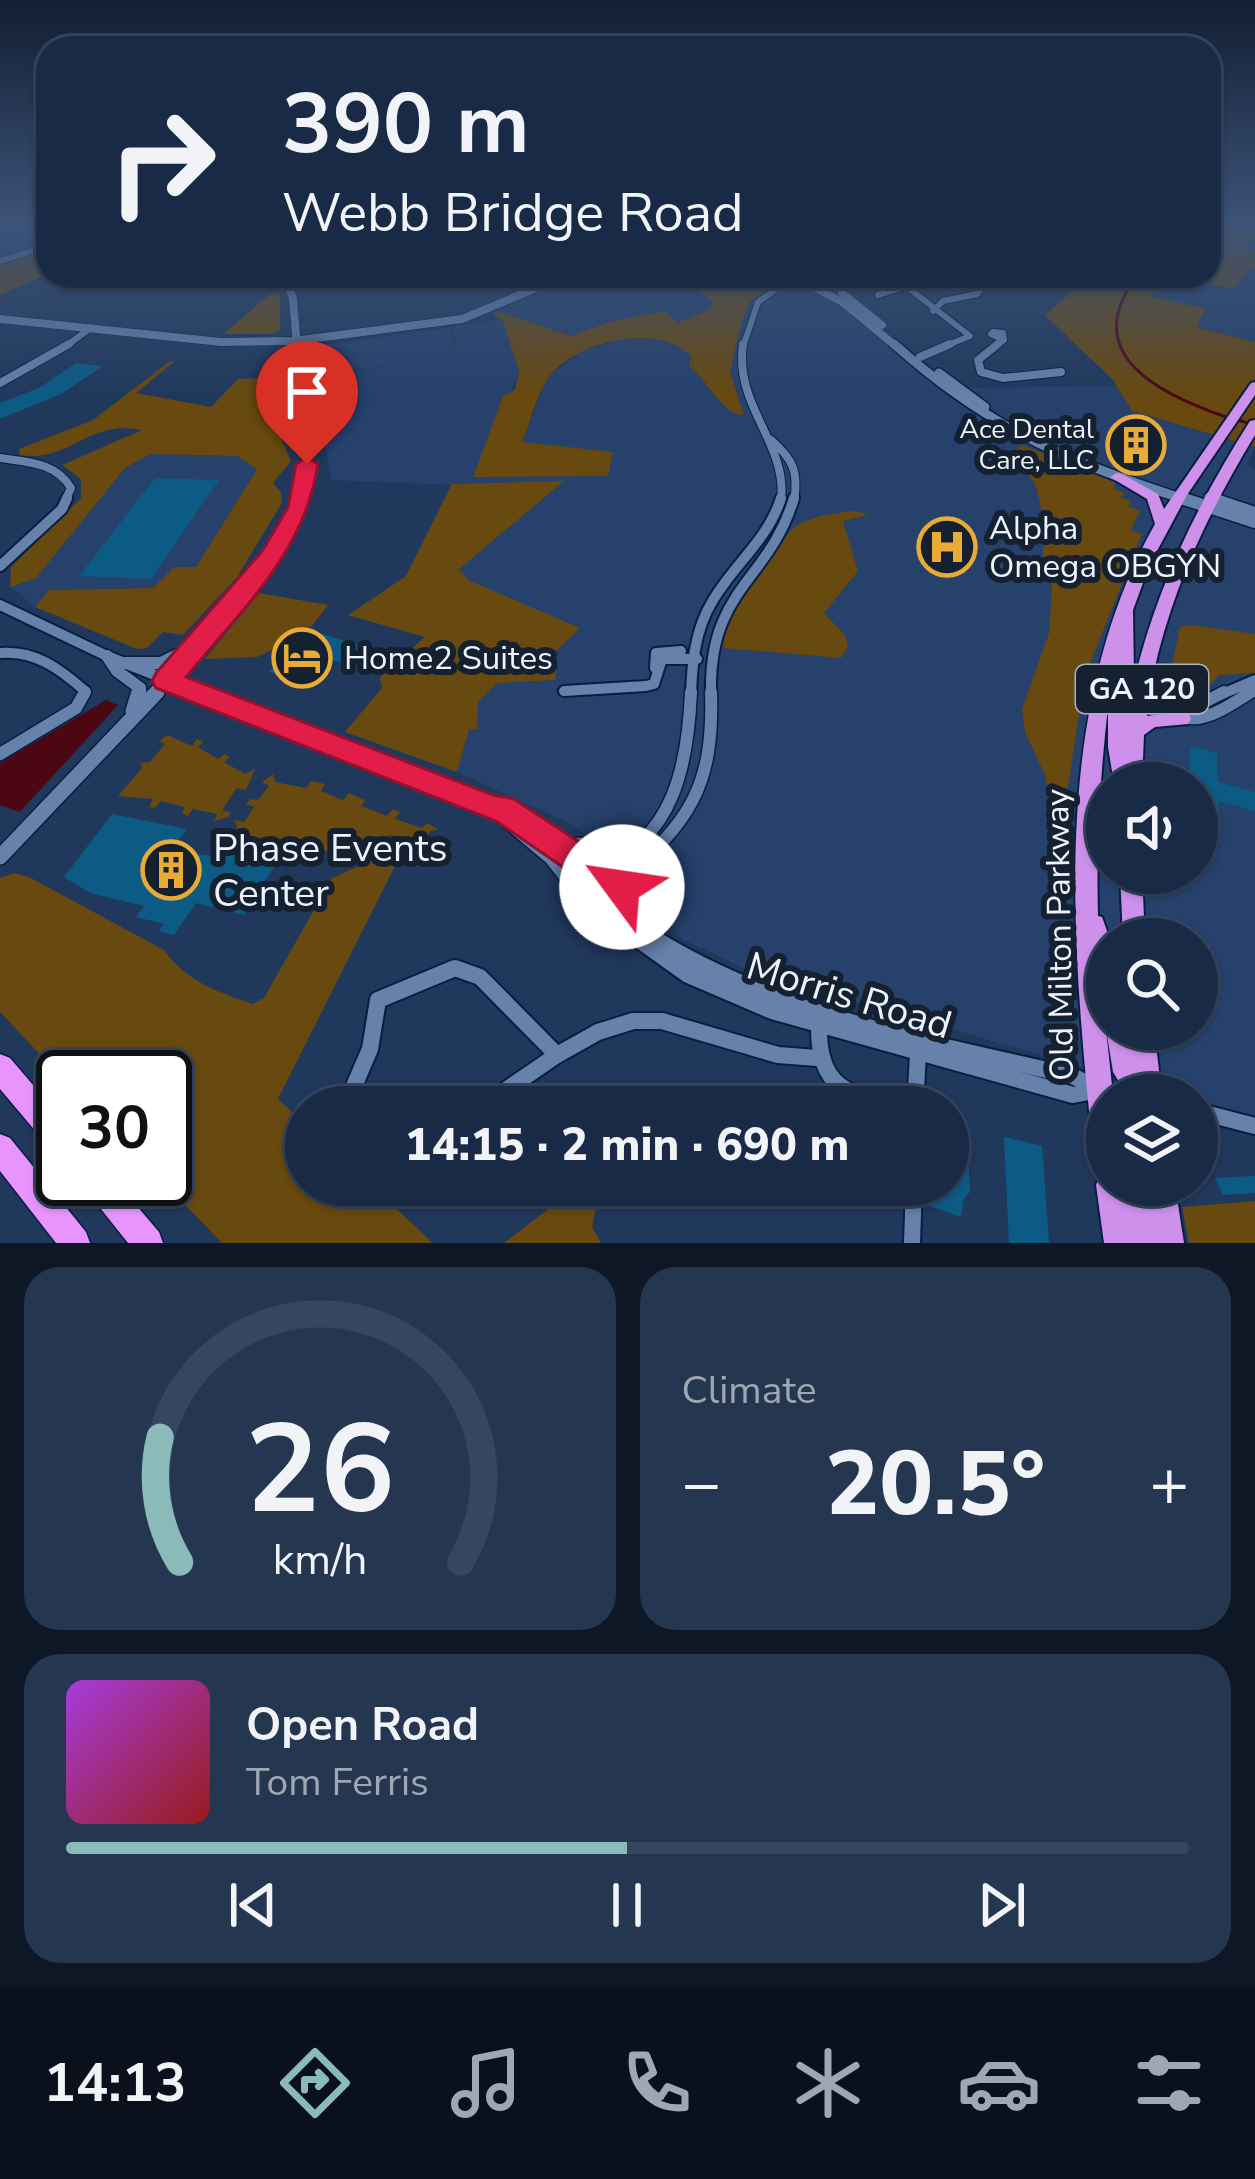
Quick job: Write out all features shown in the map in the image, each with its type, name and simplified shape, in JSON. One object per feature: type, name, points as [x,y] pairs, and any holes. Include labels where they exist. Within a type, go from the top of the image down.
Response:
[{"type":"highway","name":"Old Milton Parkway","points":[[1109,1074],[1089,912],[1092,780],[1122,697],[1125,607],[1163,526],[1255,386]]},
{"type":"highway","name":"Old Milton Parkway","points":[[1122,697],[1144,675],[1170,578],[1206,502],[1255,424]]},
{"type":"highway","points":[[1117,477],[1153,496],[1163,526]]},
{"type":"highway","points":[[1144,675],[1157,694],[1187,714]]},
{"type":"highway","points":[[1122,697],[1117,747],[1122,762]]},
{"type":"highway","name":"Old Milton Parkway","points":[[1122,697],[1136,732],[1131,762]]},
{"type":"highway","points":[[1136,732],[1150,721],[1187,714]]},
{"type":"highway","points":[[1089,912],[1091,918]]},
{"type":"highway","points":[[0,1068],[36,1110]]},
{"type":"highway","points":[[0,1148],[75,1243]]},
{"type":"highway","points":[[117,1206],[148,1243]]},
{"type":"highway","points":[[1113,1206],[1118,1243]]},
{"type":"highway","points":[[1141,1206],[1146,1243]]},
{"type":"highway","points":[[1164,1206],[1170,1243]]},
{"type":"street","points":[[0,857],[167,681],[274,554],[299,507],[307,464],[289,288]]},
{"type":"street","points":[[36,324],[294,339],[448,316],[519,288]]},
{"type":"street","points":[[256,343],[462,319],[536,288]]},
{"type":"street","points":[[569,882],[621,856],[641,840],[679,793],[689,763],[699,657],[719,586],[771,523],[783,482],[771,440],[744,393],[742,362],[758,302],[777,288]]},
{"type":"street","points":[[818,288],[838,298],[971,408],[1035,444],[1117,477],[1183,494]]},
{"type":"street","points":[[832,288],[854,300],[980,404],[1027,432],[1183,494],[1255,517]]},
{"type":"street","points":[[878,295],[895,293],[890,288]]},
{"type":"street","points":[[906,288],[932,311],[965,329],[968,340]]},
{"type":"street","points":[[932,311],[981,288]]},
{"type":"street","points":[[0,316],[256,343],[279,347],[297,358]]},
{"type":"street","points":[[0,316],[73,332],[38,362]]},
{"type":"street","points":[[294,323],[308,330],[338,331]]},
{"type":"street","points":[[268,338],[294,323]]},
{"type":"street","points":[[19,375],[93,327]]},
{"type":"street","points":[[0,383],[93,327]]},
{"type":"street","points":[[920,357],[968,340],[993,350]]},
{"type":"street","points":[[1004,340],[978,360],[985,375],[1003,378],[1060,372]]},
{"type":"street","points":[[1027,432],[1044,425]]},
{"type":"street","points":[[0,458],[52,468],[67,477],[71,488],[62,509],[0,566]]},
{"type":"street","points":[[0,605],[167,681],[520,817],[593,866],[612,870],[620,880],[618,900],[598,911],[576,906],[560,864],[492,808]]},
{"type":"street","points":[[125,663],[174,658],[213,627]]},
{"type":"street","points":[[0,653],[13,651],[38,658],[85,691],[76,708],[0,754]]},
{"type":"street","points":[[107,656],[140,688],[129,719]]},
{"type":"street","points":[[564,691],[646,686],[656,677],[662,659],[699,657]]},
{"type":"street","points":[[620,880],[689,817],[710,769],[699,657]]},
{"type":"street","points":[[1187,714],[1215,703],[1237,683],[1255,680]]},
{"type":"street","points":[[1122,697],[1217,717],[1255,689]]},
{"type":"street","points":[[553,841],[571,846],[621,846],[641,840]]},
{"type":"street","points":[[649,858],[638,906],[658,941]]},
{"type":"street","name":"Morris Road","points":[[618,900],[624,913],[658,941],[697,965],[769,996],[1086,1082]]},
{"type":"street","name":"Morris Road","points":[[598,911],[688,975],[819,1028],[1073,1095],[1086,1094]]},
{"type":"street","points":[[352,1086],[370,1049],[378,1000],[455,968],[480,977],[557,1055]]},
{"type":"street","points":[[512,1086],[612,1024],[656,1018],[690,1023],[779,1058],[817,1058]]},
{"type":"street","points":[[819,1028],[817,1058],[825,1079],[835,1086]]},
{"type":"street","points":[[916,1086],[918,1054]]},
{"type":"street","points":[[1218,1116],[1255,1126]]},
{"type":"street","points":[[912,1243],[913,1206]]},
{"type":"shaded area","points":[[0,282],[30,282],[0,295]]},
{"type":"shaded area","points":[[1221,282],[1239,282],[1234,289],[1221,286]]},
{"type":"shaded area","points":[[1239,282],[1255,282],[1255,342],[1196,327],[1205,310],[1149,296],[1157,288],[1234,289]]},
{"type":"shaded area","points":[[523,288],[861,288],[841,293],[951,388],[1118,386],[1132,411],[1255,447],[1246,465],[1255,469],[1255,1117],[1218,1107],[1218,1074],[1106,1074],[745,969],[680,938],[653,908],[653,878],[567,822],[457,772],[345,732],[382,688],[380,677],[425,637],[348,615],[406,576],[451,485],[331,480],[316,378],[393,365],[318,375],[315,346],[449,328],[459,359],[451,327],[502,319],[519,372],[473,476],[532,446],[521,442],[548,377],[581,352],[618,340],[681,345],[691,356],[689,367],[704,376],[720,402],[743,414],[730,372],[738,333],[684,326],[671,318],[609,322],[571,336],[497,311],[536,292]]},
{"type":"shaded area","points":[[693,288],[768,288],[750,301],[730,372],[744,415],[721,403],[689,367],[691,356],[676,345],[637,338],[594,346],[575,355],[547,380],[522,442],[613,452],[608,476],[473,477],[503,396],[515,390],[519,372],[502,319],[493,314],[497,311],[571,336],[609,322],[664,311],[678,323],[709,310],[713,301]]},
{"type":"shaded area","points":[[1075,288],[1158,288],[1150,296],[1206,309],[1196,327],[1255,342],[1255,447],[1132,411],[1113,380],[1045,315]]},
{"type":"shaded area","points":[[280,293],[280,330],[223,334],[270,294]]},
{"type":"shaded area","points":[[175,361],[136,393],[211,407],[238,379],[281,377],[282,419],[276,427],[291,461],[273,483],[281,492],[282,503],[237,577],[183,635],[163,632],[147,648],[137,649],[35,607],[49,590],[153,588],[174,567],[196,567],[257,469],[237,456],[150,454],[125,468],[36,578],[10,587],[11,567],[81,498],[81,479],[62,465],[142,430],[107,430],[37,456],[20,455],[19,449],[93,420]]},
{"type":"shaded area","points":[[1022,445],[1116,483],[1113,488],[1124,493],[1121,498],[1132,501],[1128,507],[1140,510],[1131,530],[1142,534],[1085,676],[1063,819],[1053,818],[1045,775],[1025,732],[1022,709],[1049,633],[1052,586],[1043,566],[1043,517],[1036,486],[1012,453]]},
{"type":"shaded area","points":[[150,454],[237,456],[257,469],[196,567],[174,568],[153,588],[50,590],[35,607],[10,587],[36,577],[125,468]]},
{"type":"shaded area","points":[[564,481],[459,569],[468,580],[580,628],[555,652],[556,680],[497,683],[478,702],[477,729],[469,729],[457,772],[345,732],[382,688],[380,677],[425,637],[348,615],[406,576],[452,484]]},
{"type":"shaded area","points":[[857,511],[868,515],[843,521],[858,571],[824,613],[845,635],[848,647],[841,658],[724,648],[728,620],[737,602],[784,537],[808,520]]},
{"type":"shaded area","points":[[259,593],[328,605],[312,626],[297,629],[293,640],[257,657],[205,659]]},
{"type":"shaded area","points":[[1180,627],[1255,634],[1255,673],[1219,675],[1202,694],[1179,695],[1170,675]]},
{"type":"shaded area","points":[[106,700],[118,705],[20,812],[0,805],[0,763]]},
{"type":"shaded area","points":[[167,735],[192,746],[197,739],[203,742],[198,747],[218,759],[225,754],[230,757],[224,762],[245,774],[255,769],[246,790],[237,788],[222,810],[231,813],[228,817],[214,821],[217,814],[193,809],[188,816],[182,814],[185,807],[161,801],[155,808],[149,807],[153,799],[118,796],[142,768],[140,763],[150,762],[165,744],[159,741]]},
{"type":"shaded area","points":[[273,774],[275,782],[306,788],[311,781],[325,784],[321,791],[343,800],[349,793],[365,800],[361,806],[387,816],[393,809],[400,812],[395,819],[422,828],[427,823],[439,830],[430,831],[426,839],[433,841],[430,846],[417,848],[419,841],[388,835],[385,843],[378,843],[378,836],[347,842],[346,851],[336,853],[238,833],[235,820],[244,822],[254,807],[246,804],[258,800],[269,786],[262,782]]},
{"type":"shaded area","points":[[373,860],[396,864],[278,1099],[285,1106],[285,1206],[393,1206],[433,1243],[222,1243],[186,1206],[192,1206],[192,1050],[36,1050],[0,1012],[0,878],[14,873],[29,877],[164,950],[204,984],[252,1004],[264,998],[332,878]]},
{"type":"shaded area","points":[[1255,1201],[1255,1243],[1189,1243],[1182,1207]]},
{"type":"shaded area","points":[[552,1206],[596,1206],[592,1227],[601,1243],[504,1243]]},
{"type":"building","points":[[76,363],[103,366],[61,394],[0,419],[0,403],[39,388]]},
{"type":"building","points":[[155,478],[219,480],[151,579],[79,576]]},
{"type":"building","name":"Home2 Suites","points":[[319,633],[363,646],[347,664],[320,657],[295,681],[269,672],[295,647]]},
{"type":"building","points":[[1190,746],[1217,753],[1217,762],[1190,762]]},
{"type":"building","points":[[1218,782],[1255,792],[1255,811],[1219,801],[1219,837]]},
{"type":"building","name":"Phase Events Center","points":[[112,814],[187,829],[171,851],[222,857],[232,843],[281,855],[244,915],[196,903],[174,935],[159,931],[164,924],[136,917],[144,906],[90,893],[64,877]]},
{"type":"building","points":[[1004,1137],[1042,1146],[1049,1243],[1009,1243]]},
{"type":"building","points":[[1255,1176],[1255,1193],[1223,1195],[1218,1178]]},
{"type":"building","points":[[930,1206],[963,1206],[961,1217]]},
{"type":"waterway","points":[[1130,288],[1116,328],[1122,350],[1135,368],[1178,397],[1229,418]]},
{"type":"waterway","points":[[1238,420],[1255,425]]},
{"type":"place","name":"Ace Dental Care, LLC","points":[[1136,445]]},
{"type":"place","name":"Alpha Omega OBGYN","points":[[947,547]]},
{"type":"place","name":"Home2 Suites","points":[[302,658]]},
{"type":"place","name":"Phase Events Center","points":[[171,870]]},
{"type":"route","points":[[307,464],[299,507],[274,554],[167,681],[502,808],[588,866],[612,870],[622,887]]}]
